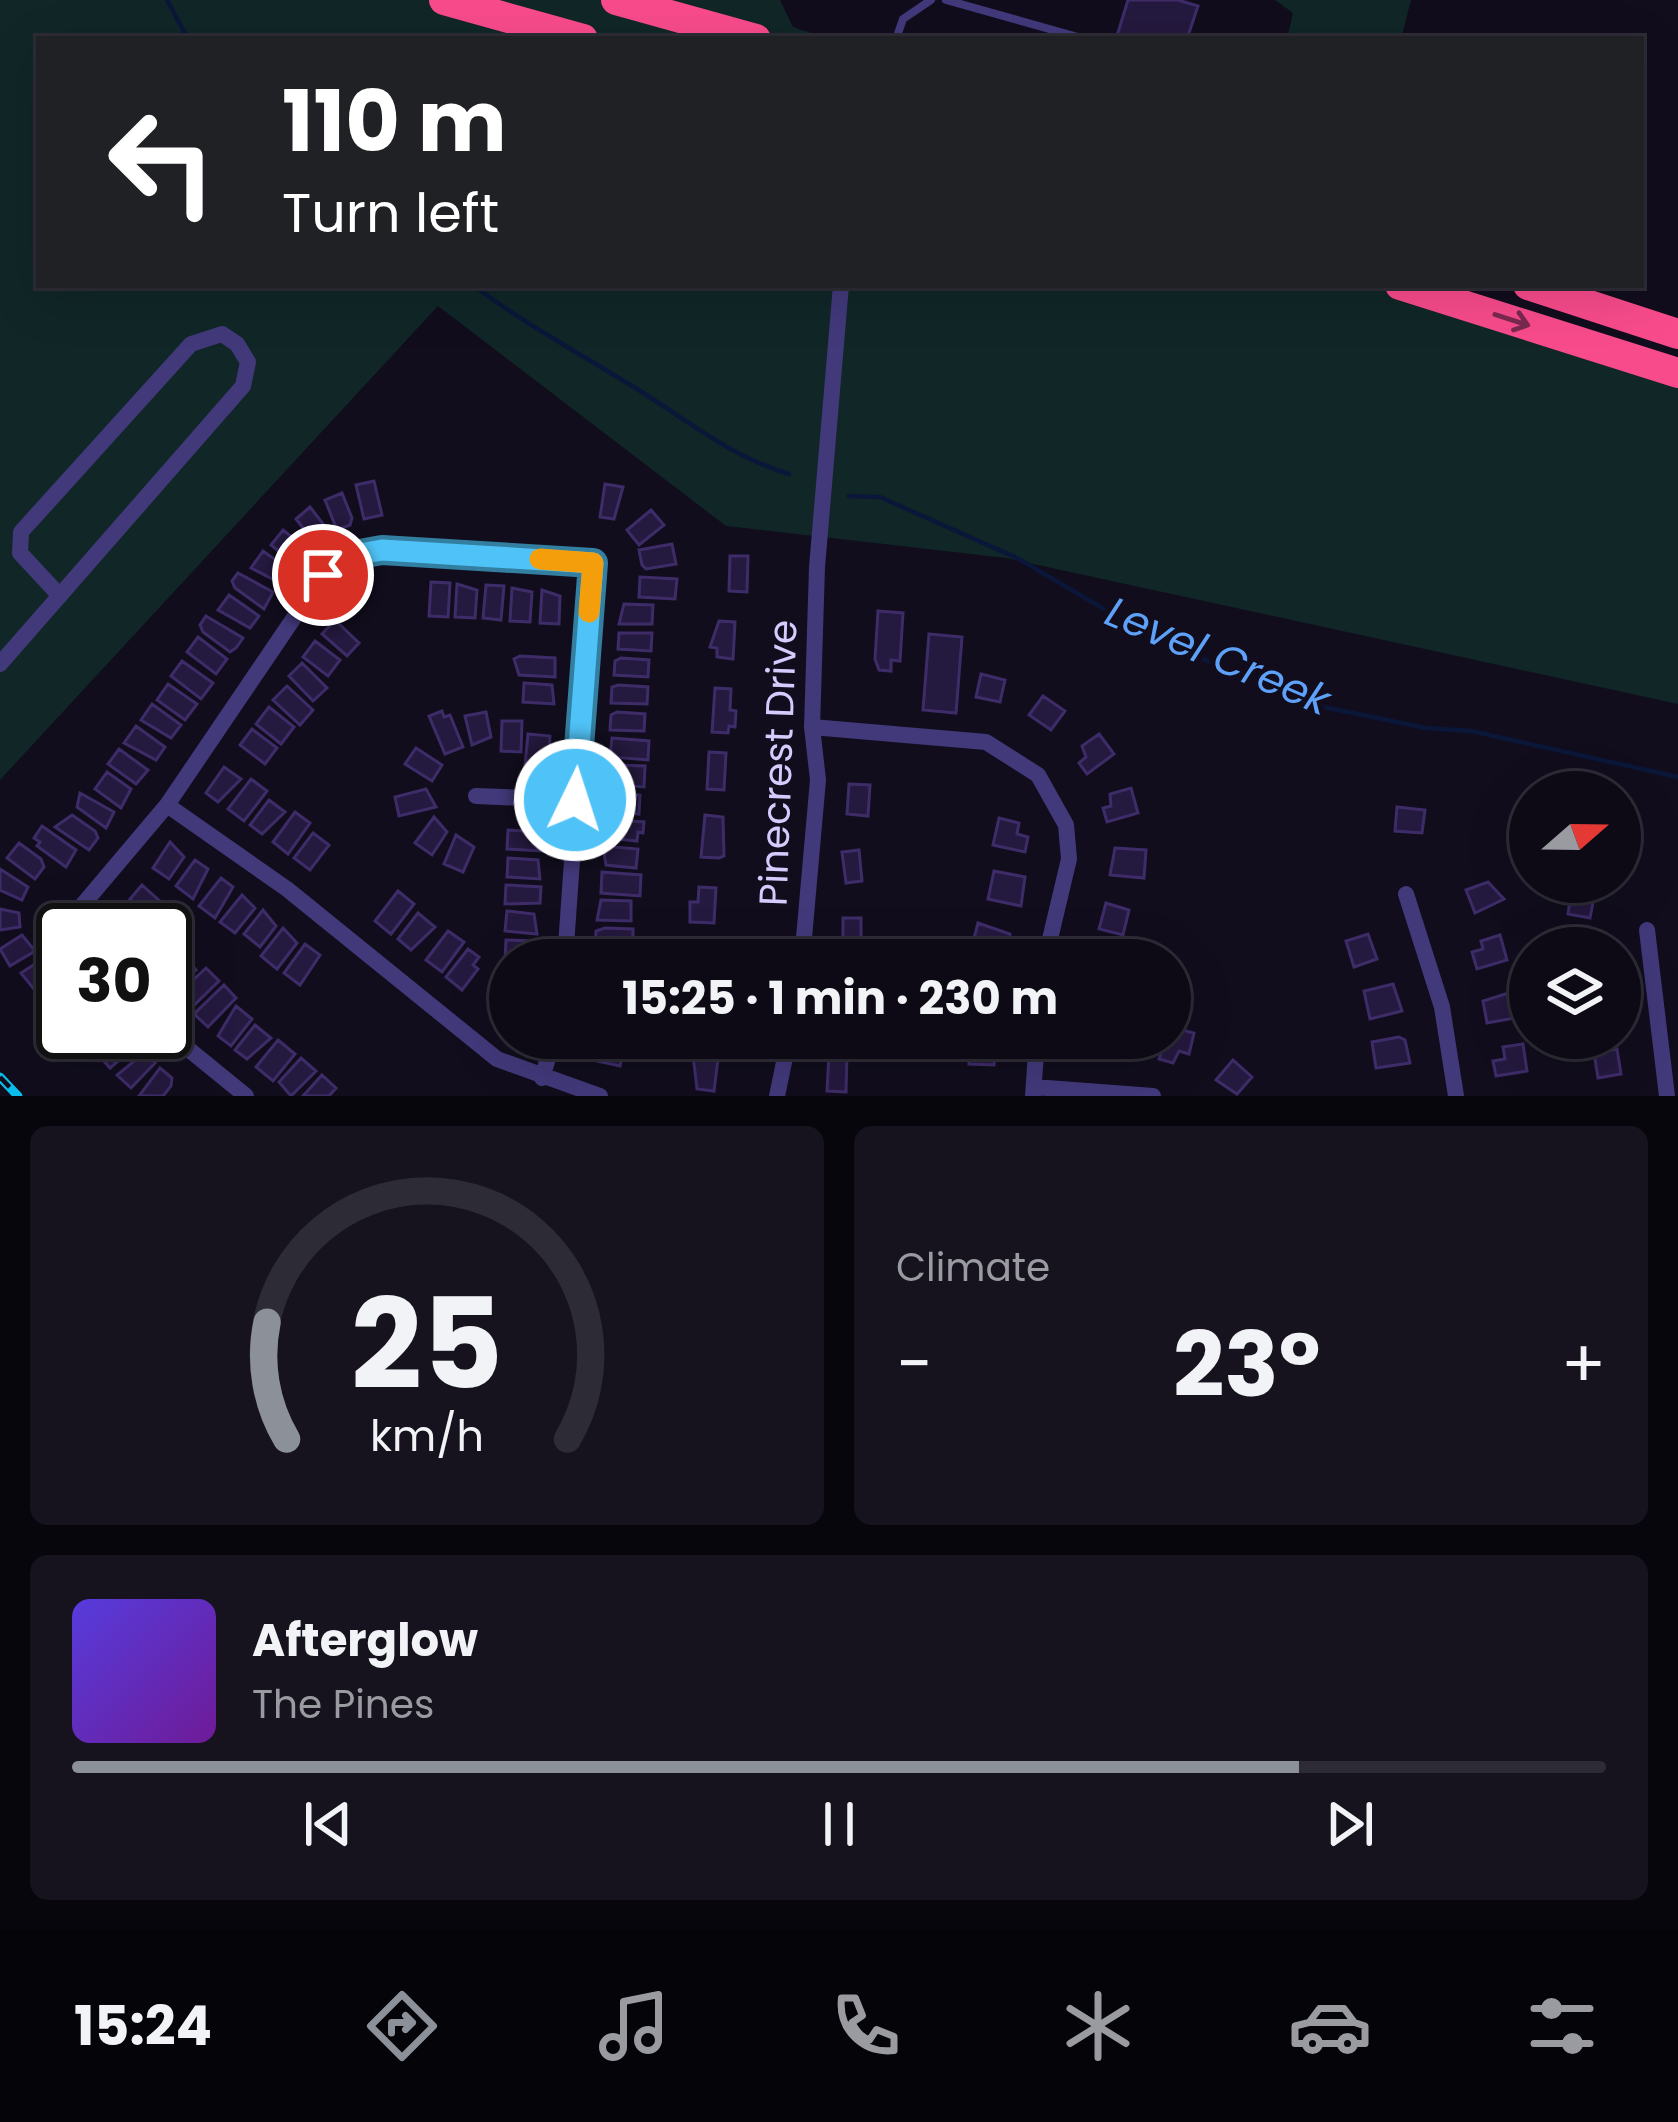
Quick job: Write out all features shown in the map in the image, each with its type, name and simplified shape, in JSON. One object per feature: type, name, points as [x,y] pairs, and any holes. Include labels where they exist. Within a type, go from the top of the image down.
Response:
[{"type":"highway","points":[[444,0],[572,36]]},
{"type":"highway","points":[[616,0],[744,36]]},
{"type":"highway","points":[[1409,288],[1678,374]]},
{"type":"highway","points":[[1537,288],[1678,334]]},
{"type":"street","name":"Pinecrest Drive","points":[[804,939],[818,780],[812,727],[817,567],[841,288]]},
{"type":"street","points":[[0,664],[60,596],[243,386],[248,362],[238,344],[222,334],[191,344],[21,532],[20,553],[60,596]]},
{"type":"street","points":[[83,903],[167,805],[323,575],[349,556],[396,550],[593,563],[566,939]]},
{"type":"street","points":[[812,727],[986,742],[1038,775],[1066,825],[1069,859],[1050,939]]},
{"type":"street","points":[[476,796],[575,800]]},
{"type":"street","points":[[167,805],[286,890],[497,1059],[600,1096]]},
{"type":"street","points":[[1406,894],[1442,1007],[1456,1096]]},
{"type":"street","points":[[1647,930],[1667,1096]]},
{"type":"street","points":[[192,1052],[246,1096]]},
{"type":"street","points":[[542,1078],[548,1059]]},
{"type":"street","points":[[777,1096],[785,1059]]},
{"type":"street","points":[[1036,1059],[1034,1091],[1153,1096]]},
{"type":"lane","points":[[897,36],[903,19],[931,0]]},
{"type":"lane","points":[[946,0],[976,2],[1076,36]]},
{"type":"green space","points":[[0,0],[780,0],[793,27],[820,36],[36,36],[36,288],[1401,288],[1678,386],[1678,704],[1006,558],[726,526],[438,306],[0,780]]},
{"type":"green space","points":[[1275,0],[1411,0],[1402,36],[1288,36],[1293,13]]},
{"type":"building","points":[[1128,0],[1178,0],[1198,6],[1188,36],[1117,36]]},
{"type":"building","points":[[374,481],[382,515],[364,519],[356,485]]},
{"type":"building","points":[[605,484],[623,487],[614,519],[600,517]]},
{"type":"building","points":[[342,493],[352,518],[350,525],[337,530],[325,500]]},
{"type":"building","points":[[310,507],[327,529],[316,545],[296,519]]},
{"type":"building","points":[[651,510],[664,525],[639,545],[627,530]]},
{"type":"building","points":[[283,530],[304,547],[296,565],[271,545]]},
{"type":"building","points":[[672,544],[676,564],[646,569],[642,565],[639,550]]},
{"type":"building","points":[[263,551],[291,571],[282,584],[251,568]]},
{"type":"building","points":[[730,556],[748,556],[747,592],[729,591]]},
{"type":"building","points":[[238,573],[273,592],[264,609],[235,588],[232,581]]},
{"type":"building","points":[[640,577],[677,579],[675,599],[639,597]]},
{"type":"building","points":[[431,582],[450,583],[448,617],[429,616]]},
{"type":"building","points":[[457,584],[477,590],[475,618],[455,617]]},
{"type":"building","points":[[486,585],[504,586],[501,620],[483,618]]},
{"type":"building","points":[[512,588],[532,592],[530,622],[510,621]]},
{"type":"building","points":[[542,590],[560,596],[559,624],[540,623]]},
{"type":"building","points":[[229,595],[259,616],[250,628],[218,610]]},
{"type":"building","points":[[624,604],[653,605],[652,624],[619,624]]},
{"type":"building","points":[[878,611],[903,613],[900,661],[891,660],[891,671],[879,670],[875,659]]},
{"type":"building","points":[[206,616],[243,638],[236,648],[230,652],[203,632],[200,625]]},
{"type":"building","points":[[335,620],[359,643],[347,656],[322,634]]},
{"type":"building","points":[[719,621],[735,622],[733,659],[717,657],[717,648],[710,647]]},
{"type":"building","points":[[619,633],[652,633],[651,651],[618,649]]},
{"type":"building","points":[[929,634],[962,637],[956,713],[923,710]]},
{"type":"building","points":[[198,637],[227,659],[216,674],[187,652]]},
{"type":"building","points":[[315,641],[340,660],[328,676],[303,657]]},
{"type":"building","points":[[555,658],[555,677],[519,675],[514,659]]},
{"type":"building","points":[[649,660],[648,677],[614,675],[615,661]]},
{"type":"building","points":[[182,661],[213,683],[201,699],[171,676]]},
{"type":"building","points":[[302,663],[327,688],[313,701],[289,676]]},
{"type":"building","points":[[981,674],[1005,680],[1000,702],[976,697]]},
{"type":"building","points":[[524,683],[552,685],[554,704],[523,702]]},
{"type":"building","points":[[168,684],[197,704],[185,720],[157,700]]},
{"type":"building","points":[[287,686],[313,710],[300,725],[273,700]]},
{"type":"building","points":[[612,687],[648,687],[647,704],[611,703]]},
{"type":"building","points":[[715,688],[731,689],[735,727],[729,726],[728,733],[712,732]]},
{"type":"building","points":[[1043,696],[1065,711],[1051,730],[1029,715]]},
{"type":"building","points":[[152,704],[181,725],[171,738],[141,720]]},
{"type":"building","points":[[269,707],[294,727],[281,744],[256,724]]},
{"type":"building","points":[[442,711],[444,717],[450,715],[463,747],[445,754],[429,716]]},
{"type":"building","points":[[486,712],[491,737],[472,745],[465,716]]},
{"type":"building","points":[[645,714],[644,731],[610,730],[611,715]]},
{"type":"building","points":[[502,721],[522,721],[521,752],[501,751]]},
{"type":"building","points":[[136,726],[165,747],[156,760],[124,743]]},
{"type":"building","points":[[252,729],[277,748],[265,764],[240,745]]},
{"type":"building","points":[[528,734],[550,736],[548,766],[525,765]]},
{"type":"building","points":[[1099,734],[1114,754],[1087,774],[1079,763],[1086,757],[1082,746]]},
{"type":"building","points":[[612,738],[649,741],[648,760],[610,757]]},
{"type":"building","points":[[416,748],[442,765],[432,781],[405,764]]},
{"type":"building","points":[[119,749],[148,770],[136,784],[108,764]]},
{"type":"building","points":[[709,752],[726,753],[724,790],[707,789]]},
{"type":"building","points":[[645,766],[644,787],[607,784],[608,769]]},
{"type":"building","points":[[224,767],[241,779],[218,802],[206,793]]},
{"type":"building","points":[[107,772],[131,789],[121,808],[95,789]]},
{"type":"building","points":[[251,779],[267,791],[244,821],[228,809]]},
{"type":"building","points":[[849,784],[870,785],[868,816],[847,814]]},
{"type":"building","points":[[1131,788],[1138,813],[1107,822],[1103,808],[1111,806],[1110,794]]},
{"type":"building","points":[[426,789],[436,807],[399,816],[395,797]]},
{"type":"building","points":[[607,792],[640,795],[639,814],[609,811]]},
{"type":"building","points":[[80,793],[114,812],[106,828],[77,807]]},
{"type":"building","points":[[269,800],[285,812],[262,834],[250,825]]},
{"type":"building","points":[[1397,807],[1425,810],[1422,833],[1395,831]]},
{"type":"building","points":[[295,812],[310,823],[288,854],[273,842]]},
{"type":"building","points":[[72,815],[95,831],[98,838],[89,850],[55,827]]},
{"type":"building","points":[[705,815],[723,817],[724,856],[719,858],[701,857]]},
{"type":"building","points":[[434,817],[447,832],[432,855],[415,843]]},
{"type":"building","points":[[999,818],[1019,823],[1017,834],[1028,837],[1025,852],[993,845]]},
{"type":"building","points":[[606,819],[644,822],[643,833],[638,832],[637,841],[607,838]]},
{"type":"building","points":[[42,826],[76,850],[66,867],[37,846],[40,842],[34,838]]},
{"type":"building","points":[[508,830],[538,832],[541,851],[507,849]]},
{"type":"building","points":[[313,833],[329,845],[310,870],[294,858]]},
{"type":"building","points":[[456,835],[474,847],[463,872],[444,864]]},
{"type":"building","points":[[170,842],[184,857],[169,879],[153,868]]},
{"type":"building","points":[[19,843],[41,859],[44,867],[35,879],[7,858]]},
{"type":"building","points":[[603,846],[638,849],[636,868],[606,865]]},
{"type":"building","points":[[1115,848],[1146,850],[1144,878],[1110,875]]},
{"type":"building","points":[[859,850],[862,881],[846,883],[842,852]]},
{"type":"building","points":[[508,858],[538,860],[540,879],[507,877]]},
{"type":"building","points":[[195,860],[208,869],[193,899],[176,886]]},
{"type":"building","points":[[0,869],[28,887],[22,900],[0,890]]},
{"type":"building","points":[[994,871],[1025,877],[1021,906],[988,899]]},
{"type":"building","points":[[602,872],[641,875],[640,896],[601,893]]},
{"type":"building","points":[[221,878],[233,887],[215,918],[199,906]]},
{"type":"building","points":[[1488,882],[1504,899],[1475,913],[1466,890]]},
{"type":"building","points":[[142,885],[162,903],[134,903],[130,899]]},
{"type":"building","points":[[506,885],[541,887],[540,903],[505,904]]},
{"type":"building","points":[[699,887],[716,888],[714,923],[690,922],[690,902],[698,902]]},
{"type":"building","points":[[398,891],[414,904],[391,934],[375,921]]},
{"type":"building","points":[[242,895],[255,908],[235,933],[220,922]]},
{"type":"building","points":[[601,900],[631,901],[631,921],[597,920]]},
{"type":"building","points":[[1106,903],[1129,910],[1123,935],[1099,929]]},
{"type":"building","points":[[1570,903],[1593,903],[1590,918],[1568,914]]},
{"type":"building","points":[[0,909],[19,913],[20,927],[0,930]]},
{"type":"building","points":[[263,910],[276,926],[260,947],[244,934]]},
{"type":"building","points":[[507,911],[534,914],[537,934],[505,931]]},
{"type":"building","points":[[418,913],[435,927],[411,950],[398,939]]},
{"type":"building","points":[[843,918],[861,918],[861,939],[843,939]]},
{"type":"building","points":[[978,923],[1010,934],[1010,939],[974,939]]},
{"type":"building","points":[[283,928],[297,943],[277,969],[261,956]]},
{"type":"building","points":[[633,929],[633,939],[596,939],[596,931]]},
{"type":"building","points":[[448,931],[464,942],[442,972],[426,960]]},
{"type":"building","points":[[1368,934],[1377,959],[1354,967],[1346,941]]},
{"type":"building","points":[[22,935],[35,951],[10,966],[0,949]]},
{"type":"building","points":[[1500,935],[1507,960],[1477,969],[1472,952],[1483,949],[1481,941]]},
{"type":"building","points":[[305,944],[320,955],[300,985],[284,973]]},
{"type":"building","points":[[468,949],[479,957],[473,965],[478,969],[462,990],[446,977]]},
{"type":"building","points":[[36,963],[36,986],[33,988],[21,973]]},
{"type":"building","points":[[206,968],[219,981],[192,1007],[192,981]]},
{"type":"building","points":[[1393,984],[1402,1011],[1370,1019],[1364,991]]},
{"type":"building","points":[[224,985],[236,998],[208,1027],[194,1014]]},
{"type":"building","points":[[1509,993],[1509,1019],[1487,1023],[1483,1001]]},
{"type":"building","points":[[236,1006],[252,1019],[231,1046],[218,1036]]},
{"type":"building","points":[[255,1025],[271,1038],[247,1059],[235,1050]]},
{"type":"building","points":[[278,1040],[295,1054],[273,1081],[256,1067]]},
{"type":"building","points":[[1405,1040],[1410,1063],[1376,1068],[1372,1042]]},
{"type":"building","points":[[1509,1046],[1509,1059],[1525,1059],[1527,1071],[1496,1076],[1493,1061],[1505,1059],[1503,1047]]},
{"type":"building","points":[[301,1058],[316,1071],[291,1096],[279,1082]]},
{"type":"building","points":[[137,1059],[155,1063],[131,1088],[117,1075]]},
{"type":"building","points":[[591,1059],[621,1059],[620,1066]]},
{"type":"building","points":[[693,1059],[718,1059],[714,1091],[697,1089]]},
{"type":"building","points":[[829,1059],[847,1059],[846,1092],[827,1091]]},
{"type":"building","points":[[969,1059],[994,1059],[994,1065],[969,1064]]},
{"type":"building","points":[[1595,1059],[1619,1059],[1621,1074],[1598,1078]]},
{"type":"building","points":[[1233,1060],[1252,1077],[1237,1094],[1216,1080]]},
{"type":"building","points":[[160,1068],[172,1078],[171,1086],[163,1096],[139,1096]]},
{"type":"building","points":[[322,1075],[336,1088],[329,1096],[303,1096]]},
{"type":"waterway","name":"Level Creek","points":[[167,0],[186,36]]},
{"type":"waterway","name":"Level Creek","points":[[477,288],[710,437],[789,474]]},
{"type":"waterway","name":"Level Creek","points":[[849,496],[880,497],[1019,559],[1153,638],[1314,705],[1426,728],[1471,731],[1678,777]]},
{"type":"railway","points":[[0,1077],[18,1096]]},
{"type":"slow traffic","points":[[540,559],[593,563],[589,612]]},
{"type":"route","points":[[323,575],[349,556],[382,550],[593,563],[575,800]]}]
